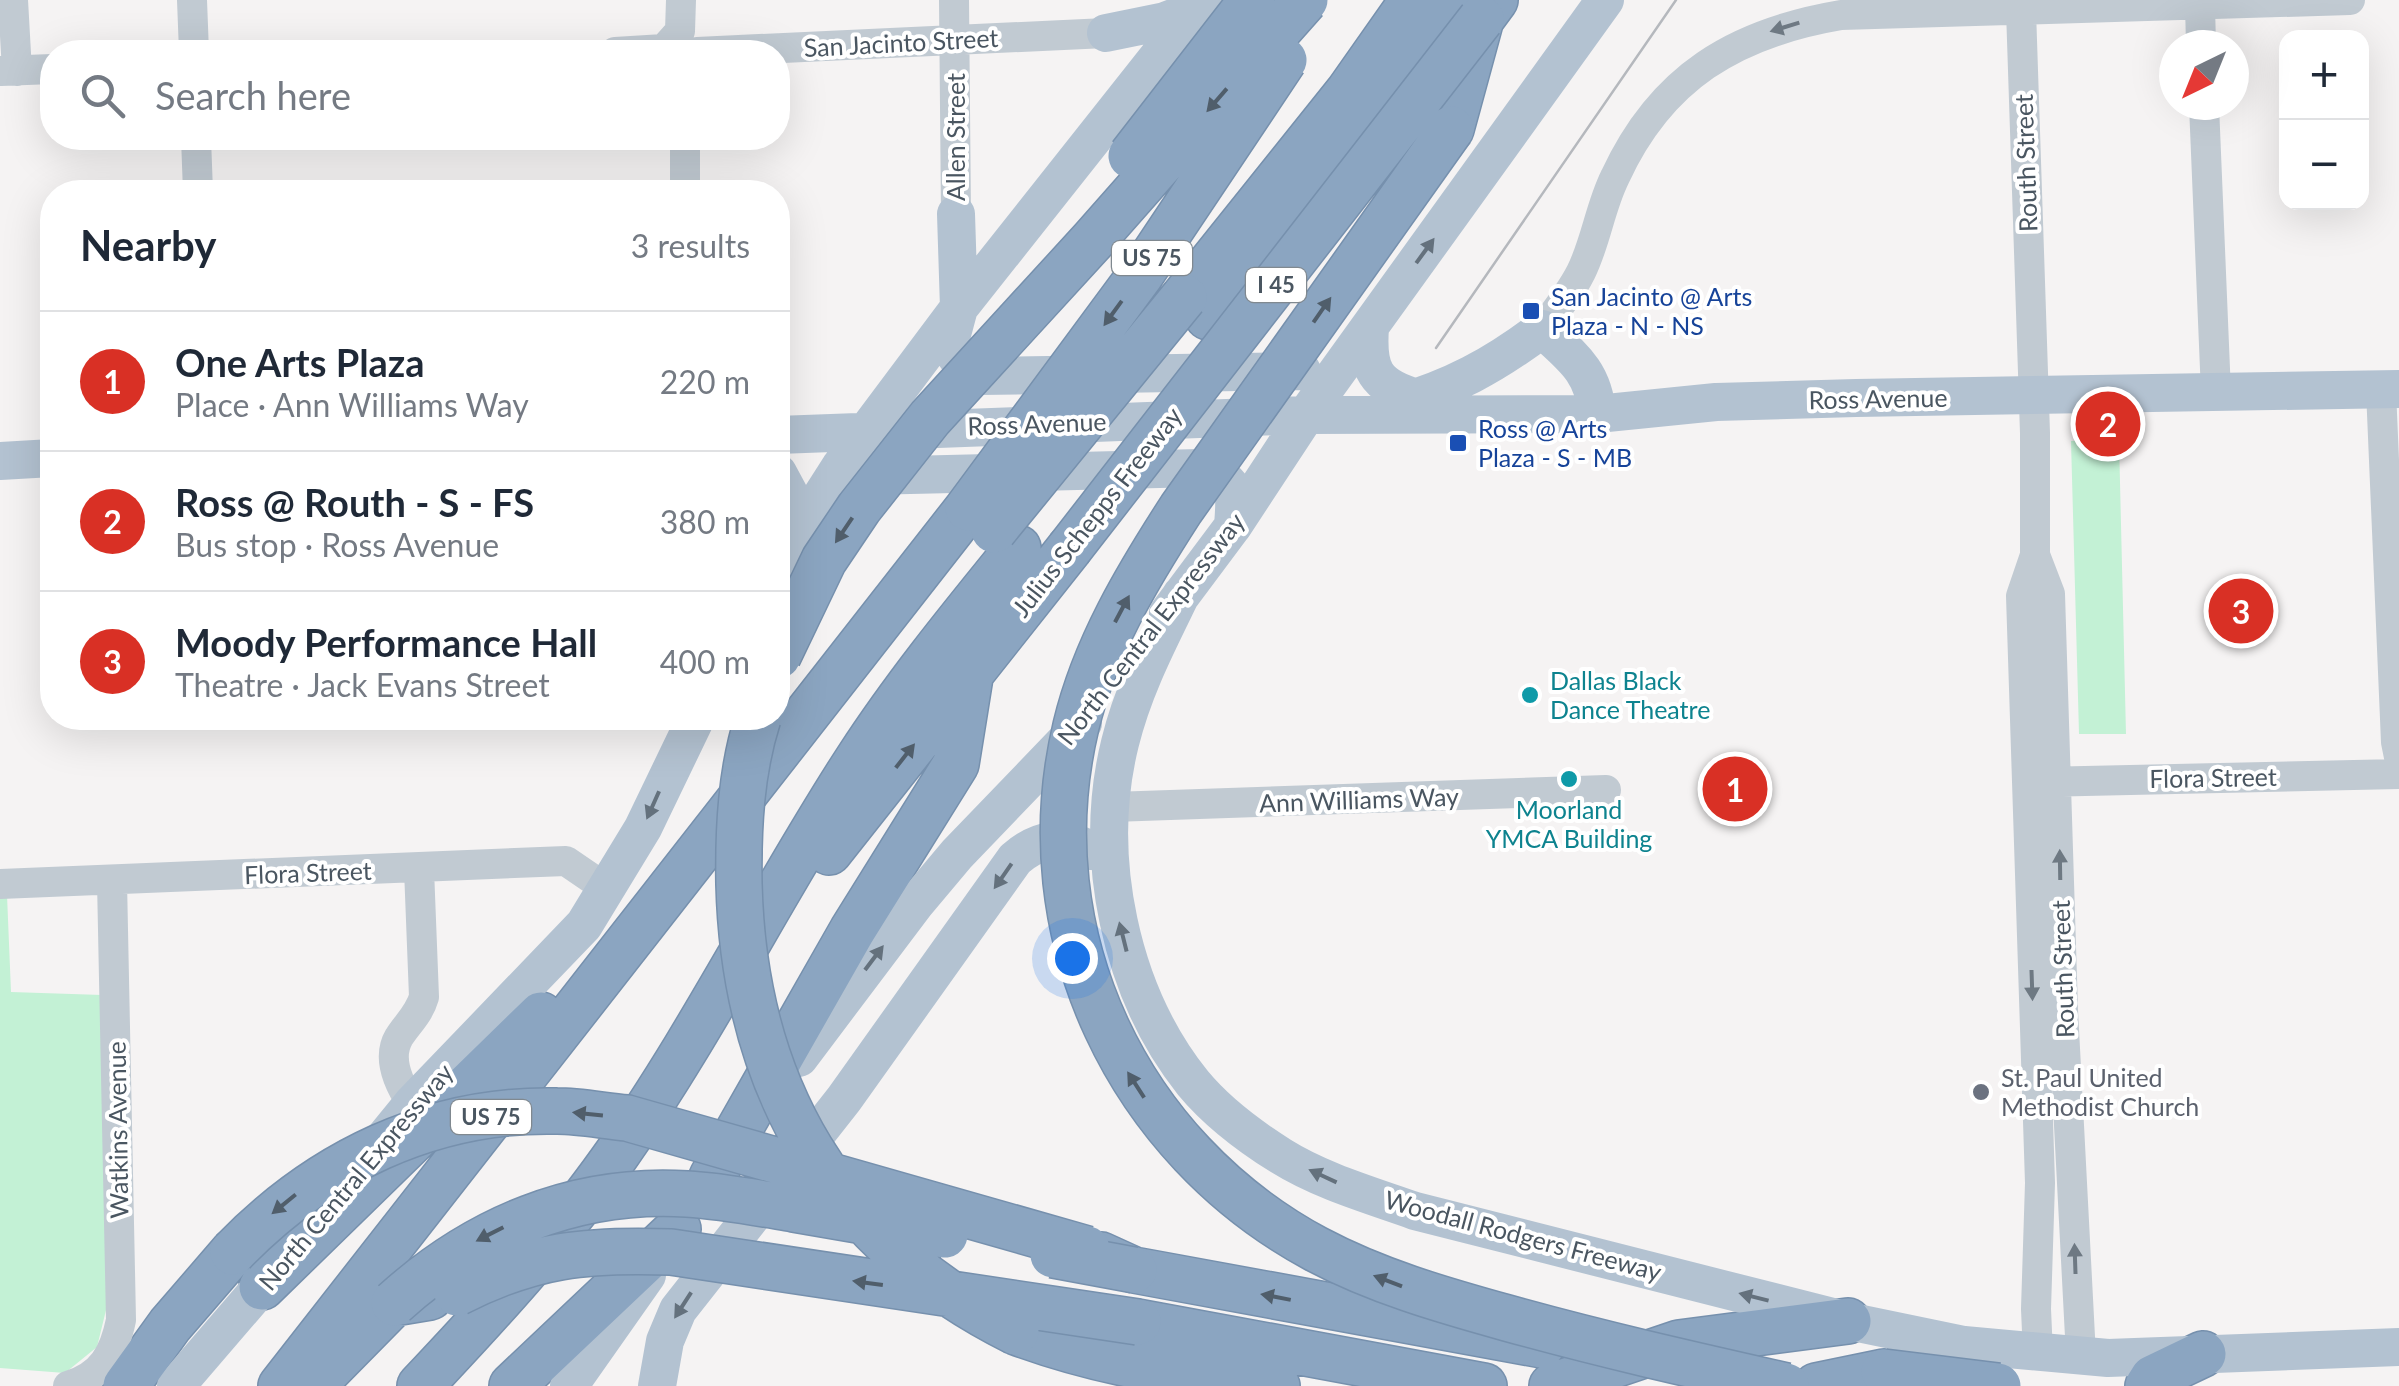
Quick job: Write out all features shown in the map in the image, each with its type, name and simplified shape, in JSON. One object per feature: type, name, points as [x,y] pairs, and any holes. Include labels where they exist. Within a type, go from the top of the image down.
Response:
[{"type":"highway","points":[[790,631],[824,560],[860,508],[1252,0]]},
{"type":"highway","points":[[930,418],[1304,0]]},
{"type":"highway","name":"US 75","points":[[281,1386],[744,794],[815,746],[994,528],[1141,274],[1324,0]]},
{"type":"highway","points":[[1196,307],[1412,0]]},
{"type":"highway","points":[[420,1386],[566,1222],[631,1133],[700,1026],[867,745],[920,670],[994,528],[1385,96],[1477,6]]},
{"type":"highway","points":[[1477,6],[1451,129],[1181,509],[1141,573],[1104,645],[1080,712],[1068,768],[1064,853],[1073,932],[1101,1020],[1141,1094],[1194,1158],[1272,1223],[1362,1271],[1442,1300],[1578,1338],[1786,1386]]},
{"type":"highway","name":"Julius Schepps Freeway","points":[[700,1026],[767,932],[1068,548],[1477,6]]},
{"type":"highway","points":[[712,1178],[852,930],[956,764],[970,673]]},
{"type":"highway","points":[[754,730],[738,831],[748,989],[766,1055],[794,1123],[828,1178],[861,1218],[926,1278],[971,1310],[1016,1332],[1069,1352],[1152,1371],[1277,1386]]},
{"type":"highway","points":[[262,1287],[615,941],[702,848]]},
{"type":"highway","points":[[111,1379],[170,1325],[263,1221],[310,1183],[374,1148],[434,1127],[496,1116],[557,1111],[627,1118],[1087,1249],[1134,1270]]},
{"type":"highway","points":[[313,1386],[394,1302],[438,1266],[487,1234],[550,1209],[623,1195],[686,1194],[729,1198],[1774,1386]]},
{"type":"highway","points":[[512,1386],[678,1229]]},
{"type":"highway","points":[[394,1302],[457,1293],[517,1266],[552,1256],[612,1250],[670,1252],[1138,1322],[1484,1386]]},
{"type":"highway","points":[[1552,1386],[1679,1343],[1848,1321]]},
{"type":"highway","points":[[2148,1386],[2154,1378],[2203,1354]]},
{"type":"highway","points":[[1816,1386],[1884,1372],[1996,1386]]},
{"type":"main road","name":"North Central Expressway","points":[[569,1386],[712,1178],[915,904],[957,854],[1082,725],[1234,526],[1306,415],[1605,0]]},
{"type":"main road","points":[[1106,33],[1165,20],[1200,4]]},
{"type":"main road","points":[[790,545],[959,308],[1200,4]]},
{"type":"main road","points":[[1106,33],[1127,46],[1132,57],[1135,64],[1131,90]]},
{"type":"main road","points":[[956,214],[959,308],[951,338],[955,355],[965,369],[980,376],[1303,371],[1366,333],[1368,356],[1378,375],[1391,390],[1417,398]]},
{"type":"main road","points":[[956,214],[976,240],[990,244],[1013,240]]},
{"type":"main road","points":[[1542,328],[1586,372],[1596,391],[1597,414]]},
{"type":"main road","name":"Ross Avenue","points":[[1357,416],[1417,398],[1483,370],[1542,328]]},
{"type":"main road","name":"Ross Avenue","points":[[790,433],[1306,415],[1597,414],[1716,402],[2390,389]]},
{"type":"main road","points":[[0,461],[40,459]]},
{"type":"main road","points":[[817,502],[838,482],[868,476],[1200,468],[1225,477],[1231,485],[1235,495],[1234,526]]},
{"type":"main road","name":"Woodall Rodgers Freeway","points":[[1181,595],[1132,701],[1119,747],[1112,807],[1111,870],[1128,955],[1166,1044],[1194,1084],[1233,1123],[1284,1158],[1414,1211],[2041,1370],[2083,1371],[2203,1354],[2399,1347]]},
{"type":"main road","name":"North Central Expressway","points":[[176,1386],[412,1104],[584,924],[642,828],[690,730]]},
{"type":"main road","points":[[657,1386],[665,1341],[678,1310],[844,1098],[1015,859],[1046,840],[1065,840],[1083,846],[1111,870]]},
{"type":"main road","points":[[1918,1337],[1974,1365],[1996,1386]]},
{"type":"street","points":[[14,0],[8,71],[40,70]]},
{"type":"street","points":[[192,0],[194,40]]},
{"type":"street","points":[[681,0],[684,40]]},
{"type":"street","name":"Allen Street","points":[[954,0],[956,214]]},
{"type":"street","points":[[1542,328],[1582,270],[1613,180],[1638,132],[1678,88],[1719,55],[1752,38],[1792,23],[1841,15],[2020,3],[2200,5],[2350,0]]},
{"type":"street","name":"Routh Street","points":[[2020,3],[2035,397],[2035,555],[2021,596],[2040,1183],[2036,1309],[2041,1370]]},
{"type":"street","points":[[2200,5],[2201,30]]},
{"type":"street","name":"San Jacinto Street","points":[[790,45],[1106,33]]},
{"type":"street","points":[[2205,120],[2216,393]]},
{"type":"street","points":[[196,150],[198,180]]},
{"type":"street","points":[[684,150],[686,180]]},
{"type":"street","points":[[2390,389],[2399,757]]},
{"type":"street","name":"Routh Street","points":[[2035,555],[2050,594],[2063,1010],[2083,1371]]},
{"type":"street","name":"Flora Street","points":[[2027,783],[2399,774]]},
{"type":"street","name":"Ann Williams Way","points":[[1112,807],[1606,790]]},
{"type":"street","name":"Flora Street","points":[[0,884],[566,861],[607,889]]},
{"type":"street","points":[[412,1104],[396,1076],[394,1049],[420,1011],[424,997],[419,869]]},
{"type":"street","name":"Watkins Avenue","points":[[111,1379],[109,1360],[120,1320],[112,882]]},
{"type":"street","points":[[68,1386],[111,1379]]},
{"type":"green space","points":[[2119,440],[2126,734],[2079,734],[2071,441]]},
{"type":"green space","points":[[7,895],[11,992],[102,995],[107,1306],[97,1347],[65,1373],[0,1368],[0,896]]},
{"type":"tram line","points":[[1436,348],[1676,0]]},
{"type":"place","name":"San Jacinto @ Arts Plaza - N - NS","points":[[1531,311]]},
{"type":"place","name":"Ross @ Routh - S - FS","points":[[2108,424]]},
{"type":"place","name":"Ross @ Arts Plaza - S - MB","points":[[1458,443]]},
{"type":"place","name":"Moody Performance Hall","points":[[2241,611]]},
{"type":"place","name":"Dallas Black Dance Theatre","points":[[1530,695]]},
{"type":"place","name":"Moorland YMCA Building","points":[[1569,779]]},
{"type":"place","name":"One Arts Plaza","points":[[1735,789]]},
{"type":"place","name":"St. Paul United Methodist Church","points":[[1981,1092]]}]
